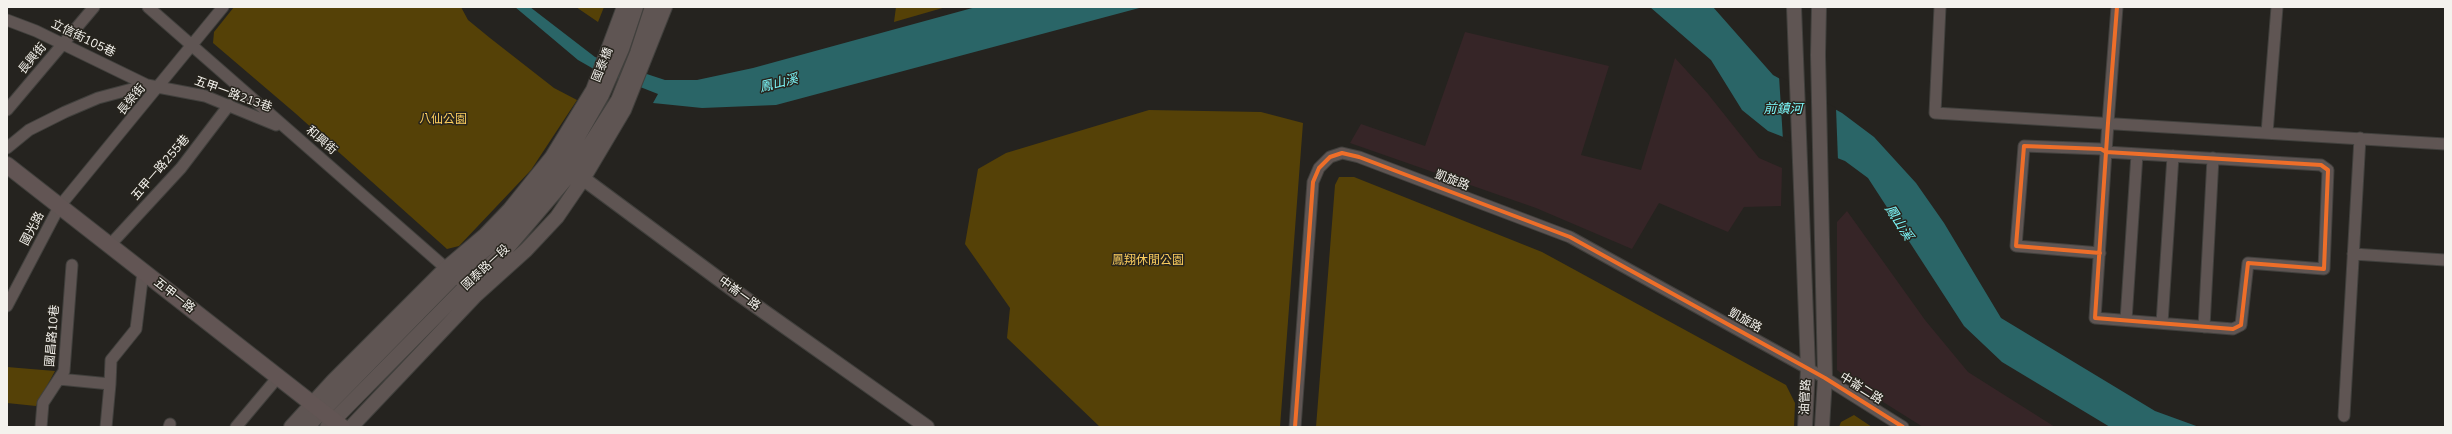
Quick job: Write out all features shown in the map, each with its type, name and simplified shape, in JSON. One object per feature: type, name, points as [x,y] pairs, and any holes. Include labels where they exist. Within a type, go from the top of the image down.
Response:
[{"type":"main road","name":"五甲一路","points":[[7,165],[327,417]]},
{"type":"street","name":"長興街","points":[[7,110],[94,7]]},
{"type":"street","name":"和興街","points":[[148,7],[471,290]]},
{"type":"street","name":"長榮街","points":[[59,207],[160,86],[223,7]]},
{"type":"street","points":[[618,45],[624,7]]},
{"type":"street","points":[[618,45],[636,7]]},
{"type":"street","points":[[641,54],[652,7]]},
{"type":"street","points":[[641,54],[665,7]]},
{"type":"street","points":[[1794,7],[1794,53],[1808,368]]},
{"type":"street","points":[[1819,7],[1818,55],[1822,183],[1825,378]]},
{"type":"street","points":[[1940,7],[1935,113],[2445,144]]},
{"type":"street","points":[[2100,253],[2016,246],[2024,146],[2101,149],[2106,152],[2321,165],[2328,170],[2324,269],[2248,263],[2241,325],[2234,329],[2096,318],[2100,253],[2106,152],[2117,7]]},
{"type":"street","points":[[2267,133],[2276,7]]},
{"type":"street","name":"立信街105巷","points":[[7,20],[19,23],[147,85]]},
{"type":"street","name":"國泰橋","points":[[598,92],[618,45]]},
{"type":"street","name":"國泰路一段","points":[[351,427],[504,252],[568,168],[623,101],[641,54]]},
{"type":"street","name":"五甲一路213巷","points":[[7,148],[29,130],[78,106],[98,98],[147,85],[160,86],[205,96],[267,120],[295,136]]},
{"type":"street","name":"國泰路一段","points":[[327,417],[450,272],[516,218],[568,168],[598,92]]},
{"type":"street","name":"五甲一路255巷","points":[[109,246],[181,168],[229,105]]},
{"type":"street","points":[[2344,416],[2360,138]]},
{"type":"street","name":"凱旋路","points":[[1295,427],[1313,182],[1319,168],[1330,158],[1342,153],[1359,157],[1570,237],[1808,368]]},
{"type":"street","points":[[2126,320],[2137,154]]},
{"type":"street","points":[[2162,323],[2173,156]]},
{"type":"street","points":[[2204,327],[2214,158]]},
{"type":"street","name":"中崙一路","points":[[568,168],[739,294],[927,427]]},
{"type":"street","name":"國光路","points":[[7,306],[59,207]]},
{"type":"street","points":[[2353,254],[2445,260]]},
{"type":"street","name":"國昌路10巷","points":[[41,427],[43,403],[64,371],[72,265]]},
{"type":"street","points":[[106,427],[111,360],[136,329],[143,272]]},
{"type":"street","name":"國泰路一段","points":[[327,417],[471,290]]},
{"type":"street","name":"中崙二路","points":[[1808,368],[1904,427]]},
{"type":"street","name":"油管路","points":[[1805,427],[1808,368]]},
{"type":"street","points":[[236,427],[278,377]]},
{"type":"street","name":"油管路","points":[[1822,427],[1825,378]]},
{"type":"street","points":[[59,379],[110,384]]},
{"type":"street","points":[[291,427],[327,417]]},
{"type":"street","points":[[307,427],[327,417]]},
{"type":"shaded area","points":[[1465,32],[1609,66],[1581,155],[1641,170],[1675,58],[1708,94],[1759,158],[1782,168],[1781,206],[1744,207],[1728,232],[1659,203],[1632,249],[1536,208],[1350,143],[1361,124],[1425,146]]},
{"type":"shaded area","points":[[1847,211],[1925,320],[1968,372],[2055,427],[1923,427],[1856,385],[1837,370],[1837,222]]},
{"type":"green space","name":"八仙公園","points":[[234,7],[461,7],[468,20],[490,38],[554,88],[577,100],[531,170],[459,246],[447,249],[295,113],[213,43],[214,32]]},
{"type":"green space","points":[[576,7],[604,7],[598,22]]},
{"type":"green space","points":[[896,7],[946,7],[894,22]]},
{"type":"green space","name":"鳳翔休閒公園","points":[[1149,110],[1261,112],[1303,123],[1280,427],[1100,427],[1007,338],[1010,308],[965,244],[978,169],[1006,153]]},
{"type":"green space","points":[[1339,177],[1354,177],[1542,252],[1786,385],[1795,403],[1794,427],[1316,427],[1335,185]]},
{"type":"green space","points":[[7,367],[55,371],[36,406],[7,403]]},
{"type":"green space","points":[[1854,415],[1872,427],[1839,427],[1841,422]]},
{"type":"water","name":"鳳山溪","points":[[515,7],[530,7],[595,57],[665,80],[697,80],[753,68],[976,7],[1143,7],[776,105],[702,108],[653,103],[658,94],[592,68],[578,60]]},
{"type":"water","name":"前鎮河","points":[[1650,7],[1713,7],[1773,75],[1842,113],[1874,137],[1916,183],[1944,223],[2001,318],[2155,411],[2199,427],[2110,427],[2002,362],[1964,326],[1868,178],[1845,161],[1768,131],[1742,110],[1711,60]]},
{"type":"pier","points":[[1779,76],[1836,108],[1838,161],[1783,140]]},
{"type":"cycle path","points":[[2100,253],[2016,246],[2024,146],[2101,149],[2106,152],[2321,165],[2328,170],[2324,269],[2248,263],[2241,325],[2233,329],[2095,318],[2106,152],[2108,123],[2117,7]]},
{"type":"cycle path","points":[[1295,427],[1313,182],[1319,168],[1330,157],[1342,153],[1359,157],[1570,237],[1825,378],[1903,427]]}]
